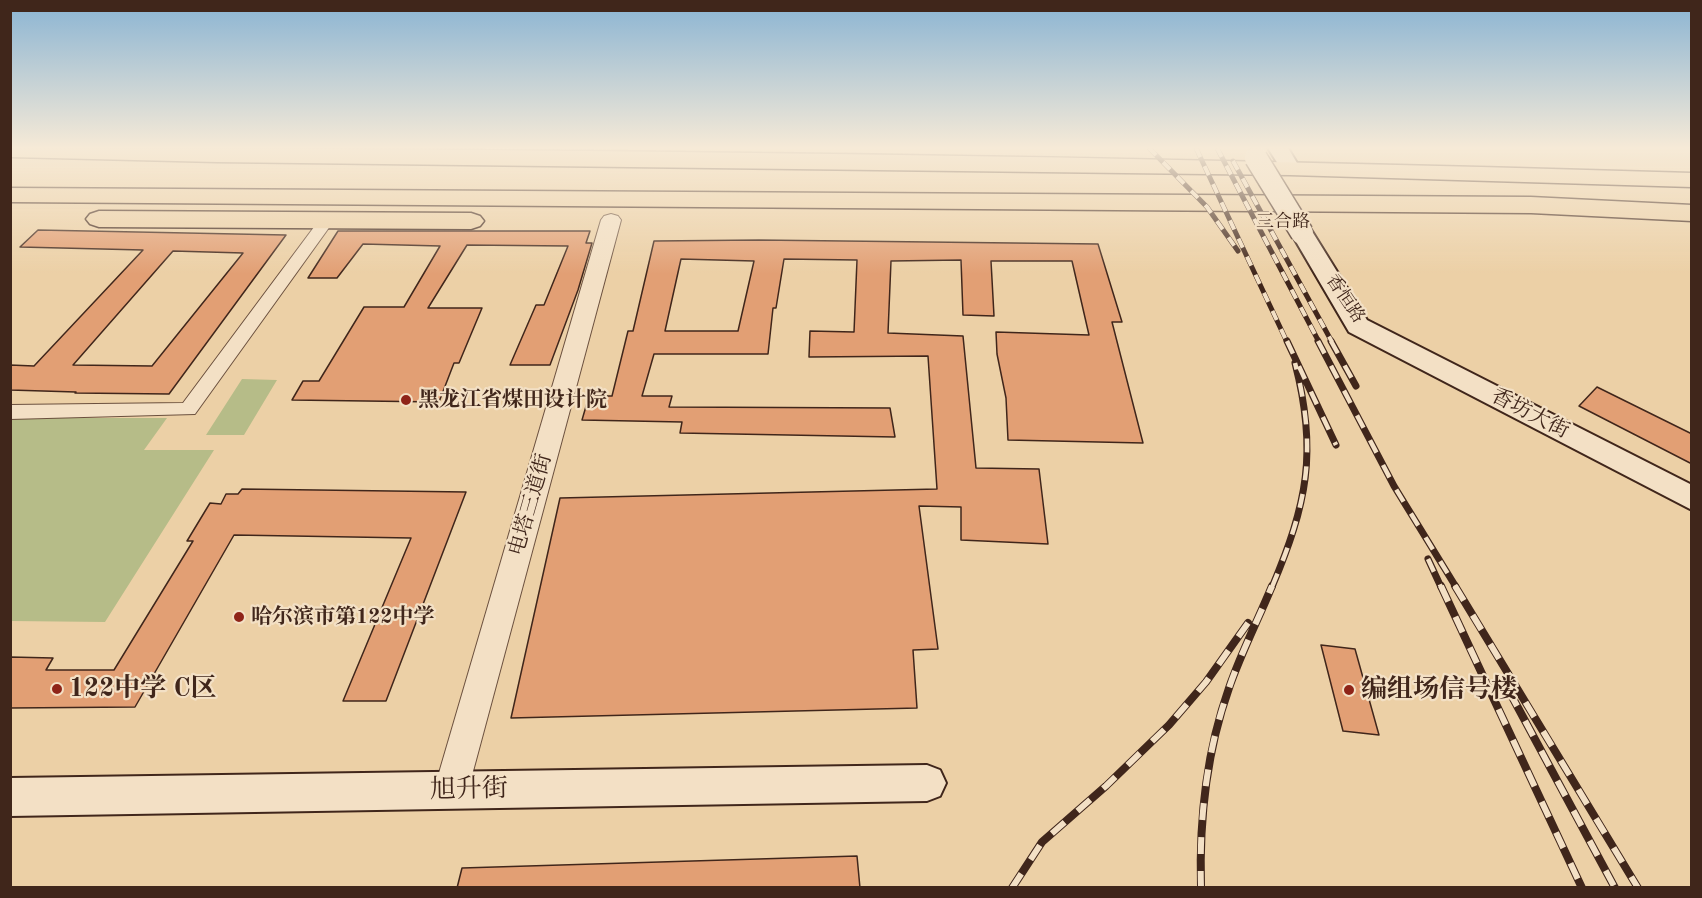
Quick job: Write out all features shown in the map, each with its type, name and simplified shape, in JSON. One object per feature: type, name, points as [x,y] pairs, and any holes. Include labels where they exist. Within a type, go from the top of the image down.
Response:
[{"type":"highway","points":[[1234,190],[1525,196],[1692,196]]},
{"type":"highway","name":"三合路","points":[[10,195],[1525,196]]},
{"type":"highway","points":[[1525,196],[1692,213]]},
{"type":"highway","name":"三合路","points":[[10,218],[325,222],[611,220],[1535,223],[1692,229]]},
{"type":"main road","name":"香恒路","points":[[1286,190],[1359,326],[1368,330]]},
{"type":"main road","name":"香坊大街","points":[[1368,330],[1692,498]]},
{"type":"main road","name":"旭升街","points":[[10,796],[927,783]]},
{"type":"street","name":"电塔三道街","points":[[451,790],[611,220]]},
{"type":"street","points":[[10,412],[188,409],[325,222]]},
{"type":"green space","points":[[242,379],[277,380],[244,435],[206,435]]},
{"type":"green space","points":[[11,418],[167,418],[144,450],[214,450],[105,622],[11,621]]},
{"type":"building","points":[[38,230],[286,235],[169,394],[10,390],[10,365],[34,366],[143,250],[20,247]],"holes":[[[173,251],[243,253],[152,366],[73,365]]]},
{"type":"building","points":[[338,231],[590,231],[586,243],[592,243],[578,290],[550,365],[510,365],[536,305],[544,305],[568,246],[467,245],[428,308],[482,308],[459,363],[454,363],[439,402],[292,400],[303,381],[319,381],[364,307],[404,307],[440,246],[363,244],[337,278],[308,278]]},
{"type":"building","points":[[654,241],[1098,244],[1122,322],[1112,322],[1143,443],[1008,440],[1006,398],[997,354],[996,332],[1089,335],[1072,261],[991,261],[994,316],[963,315],[961,260],[891,261],[888,333],[963,336],[976,468],[1039,469],[1048,544],[961,540],[961,507],[919,506],[938,649],[913,650],[917,708],[511,718],[560,498],[937,489],[928,356],[809,357],[810,331],[854,332],[857,260],[784,259],[776,308],[773,308],[768,354],[654,354],[642,396],[672,396],[669,407],[890,408],[895,437],[680,433],[682,422],[582,420],[589,396],[612,396],[628,331],[633,331]],"holes":[[[681,259],[754,261],[738,331],[665,331]]]},
{"type":"building","points":[[1597,387],[1692,434],[1692,464],[1579,406]]},
{"type":"building","points":[[242,489],[466,492],[386,701],[343,701],[411,538],[234,535],[135,707],[10,708],[10,657],[53,658],[46,670],[114,670],[193,541],[187,541],[210,503],[221,504],[226,494],[238,494]]},
{"type":"building","name":"编组场信号楼","points":[[1321,645],[1355,649],[1379,735],[1343,731]]},
{"type":"building","points":[[857,856],[860,888],[457,888],[462,868]]},
{"type":"railway","points":[[1190,190],[1207,207],[1238,251]]},
{"type":"railway","points":[[1216,190],[1287,342]]},
{"type":"railway","points":[[1239,190],[1319,342]]},
{"type":"railway","points":[[1249,190],[1332,342]]},
{"type":"railway","points":[[1287,341],[1336,445]]},
{"type":"railway","points":[[1318,341],[1394,486],[1456,587]]},
{"type":"railway","points":[[1331,341],[1356,386]]},
{"type":"railway","points":[[1272,587],[1294,530],[1305,477],[1306,424],[1295,363]]},
{"type":"railway","points":[[1428,559],[1441,587]]},
{"type":"railway","points":[[1201,888],[1203,812],[1215,737],[1234,675],[1272,586]]},
{"type":"railway","points":[[1441,586],[1582,888]]},
{"type":"railway","points":[[1455,586],[1638,888]]},
{"type":"railway","points":[[1012,888],[1042,842],[1106,786],[1169,725],[1206,682],[1248,623]]},
{"type":"railway","points":[[1509,691],[1615,888]]},
{"type":"place","name":"黑龙江省煤田设计院","points":[[406,400]]},
{"type":"place","name":"哈尔滨市第122中学","points":[[239,617]]},
{"type":"place","name":"122中学 C区","points":[[57,689]]},
{"type":"place","name":"编组场信号楼","points":[[1349,690]]}]
